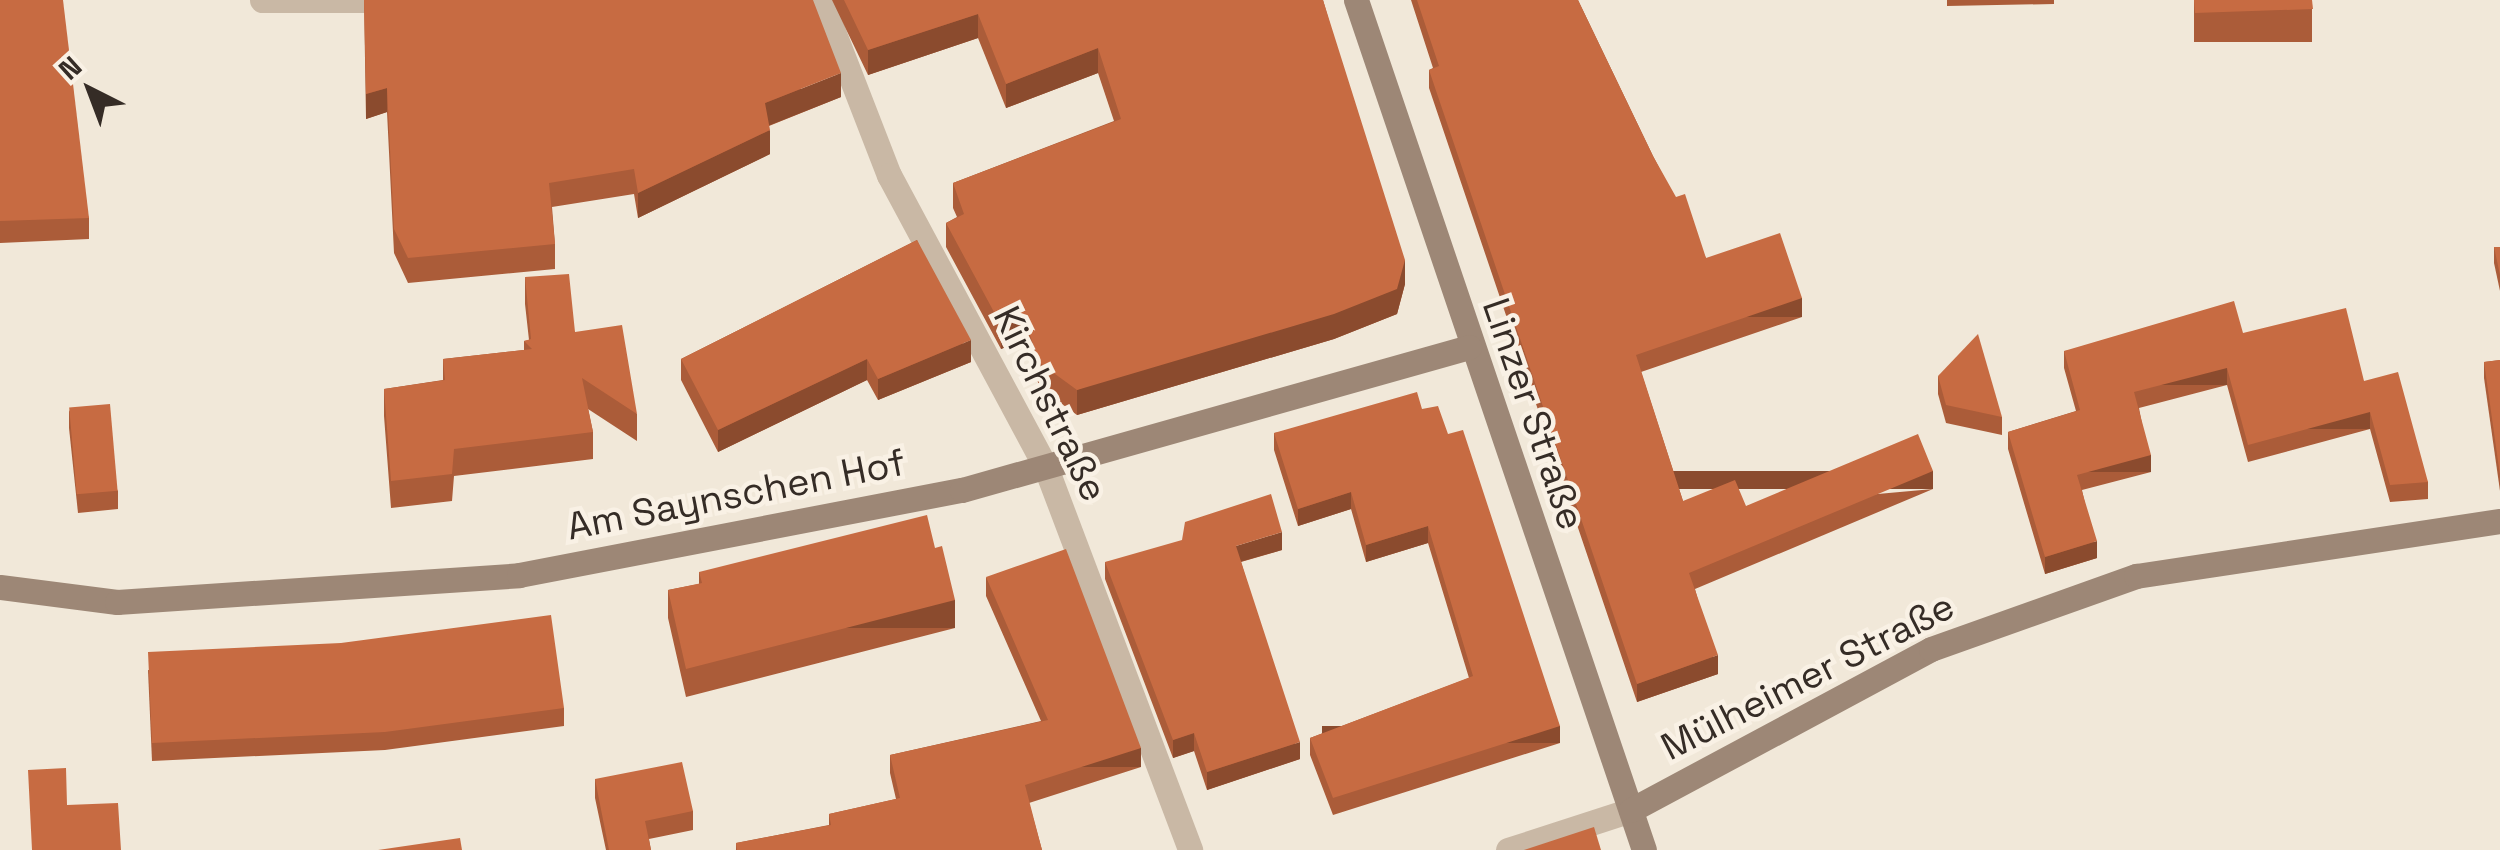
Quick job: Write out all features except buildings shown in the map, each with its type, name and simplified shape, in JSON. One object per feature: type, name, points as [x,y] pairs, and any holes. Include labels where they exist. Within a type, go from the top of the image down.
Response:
[{"type":"main road","name":"Linzer Straße","points":[[1356,0],[1469,346],[1644,850]]},
{"type":"main road","name":"Am Saynschen Hof","points":[[0,587],[117,602],[520,576],[1046,468],[1469,346]]},
{"type":"main road","name":"Mülheimer Straße","points":[[1631,810],[1931,649],[2136,576],[2500,521]]},
{"type":"street","points":[[262,0],[449,0]]},
{"type":"street","name":"Kirchstraße","points":[[822,0],[890,175],[1046,468],[1190,850]]},
{"type":"street","name":"Mülheimer Straße","points":[[1508,850],[1631,810]]}]
